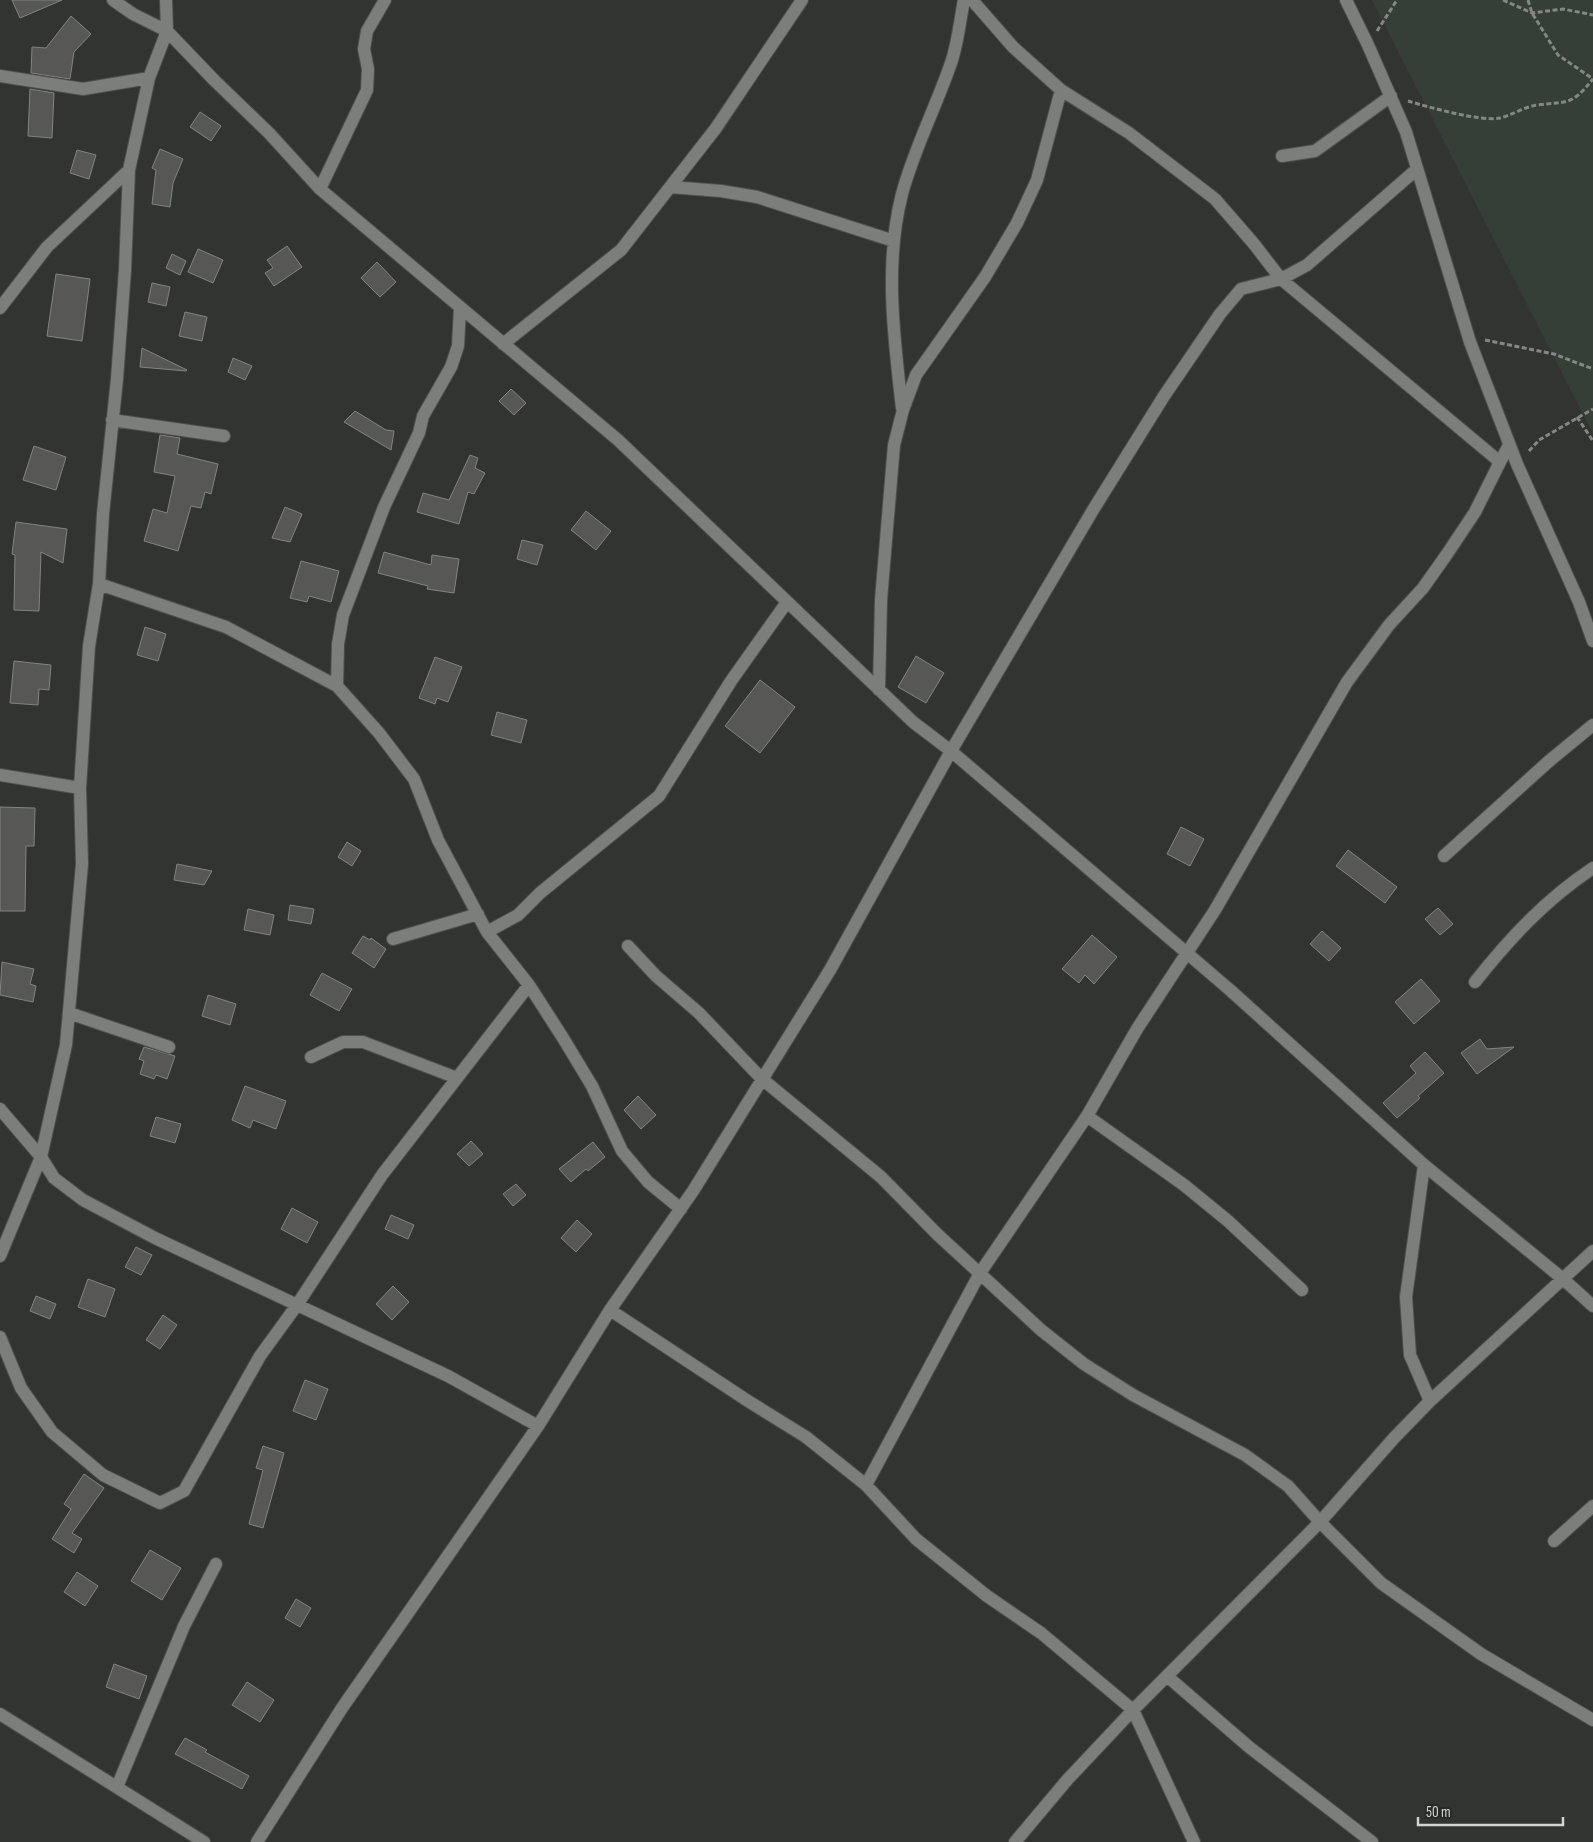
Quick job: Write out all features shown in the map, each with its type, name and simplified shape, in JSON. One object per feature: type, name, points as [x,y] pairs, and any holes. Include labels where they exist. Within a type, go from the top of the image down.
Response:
[{"type":"street","points":[[113,0],[133,14],[167,31],[269,133],[320,189],[618,440],[913,722],[951,751],[1186,955],[1230,990],[1424,1166],[1563,1279],[1593,1306]]},
{"type":"street","points":[[0,1256],[41,1157],[66,1045],[82,864],[80,788],[90,646],[100,584],[125,270],[129,170],[150,78],[167,31],[166,0]]},
{"type":"street","points":[[320,189],[367,90],[368,69],[364,49],[367,31],[385,0]]},
{"type":"street","points":[[503,344],[621,250],[716,128],[802,0]]},
{"type":"street","points":[[902,410],[891,320],[894,241],[902,194],[924,130],[952,61],[964,0]]},
{"type":"street","points":[[972,0],[1013,47],[1061,90],[1136,139],[1215,199],[1281,279],[1500,462]]},
{"type":"street","points":[[1346,0],[1406,132],[1470,342],[1509,446],[1579,602],[1593,641]]},
{"type":"street","points":[[0,76],[83,89],[150,78]]},
{"type":"street","points":[[879,690],[880,600],[894,446],[902,410],[916,375],[985,277],[1017,223],[1037,180],[1061,90]]},
{"type":"street","points":[[1282,156],[1315,151],[1391,96]]},
{"type":"street","points":[[257,1842],[342,1708],[538,1426],[610,1310],[681,1209],[830,970],[951,751],[1094,510],[1164,396],[1220,314],[1241,289],[1281,279],[1307,265],[1417,169]]},
{"type":"street","points":[[0,308],[47,247],[129,170]]},
{"type":"street","points":[[670,188],[721,191],[757,197],[894,241]]},
{"type":"street","points":[[337,686],[338,644],[344,615],[384,507],[419,433],[423,416],[451,367],[458,346],[460,308]]},
{"type":"street","points":[[112,420],[224,436]]},
{"type":"street","points":[[866,1485],[980,1273],[1087,1116],[1137,1029],[1240,868],[1347,682],[1389,625],[1423,588],[1447,554],[1475,512],[1509,446]]},
{"type":"street","points":[[100,584],[226,627],[337,686],[379,733],[414,779],[438,840],[487,932],[529,985],[592,1086],[622,1151],[648,1182],[681,1209]]},
{"type":"street","points":[[487,932],[518,915],[540,893],[659,796],[731,681],[787,602]]},
{"type":"street","points":[[1444,856],[1548,762],[1593,725]]},
{"type":"street","points":[[0,775],[80,788]]},
{"type":"street","points":[[1475,982],[1497,955],[1545,905],[1593,868]]},
{"type":"street","points":[[393,939],[478,914]]},
{"type":"street","points":[[628,946],[656,976],[699,1013],[762,1079],[881,1177],[937,1234],[1041,1330],[1084,1364],[1184,1424],[1245,1455],[1288,1486],[1320,1522],[1381,1583],[1482,1654],[1593,1720]]},
{"type":"street","points":[[0,1337],[21,1388],[52,1432],[103,1475],[160,1503],[184,1491],[260,1356],[297,1305],[382,1174],[529,985]]},
{"type":"street","points":[[69,1013],[169,1047]]},
{"type":"street","points":[[311,1057],[343,1042],[363,1042],[457,1078]]},
{"type":"street","points":[[0,1109],[41,1157],[54,1178],[83,1200],[155,1238],[448,1376],[538,1426]]},
{"type":"street","points":[[1087,1116],[1184,1185],[1228,1221],[1302,1290]]},
{"type":"street","points":[[1424,1166],[1406,1297],[1410,1355],[1430,1401]]},
{"type":"street","points":[[1014,1842],[1068,1779],[1133,1710],[1168,1677],[1320,1522],[1394,1438],[1430,1401],[1593,1251]]},
{"type":"street","points":[[610,1310],[806,1437],[866,1485],[916,1540],[987,1596],[1041,1633],[1133,1710],[1194,1842]]},
{"type":"street","points":[[1554,1540],[1593,1506]]},
{"type":"street","points":[[117,1787],[184,1626],[216,1564]]},
{"type":"street","points":[[1168,1677],[1249,1747],[1372,1842]]},
{"type":"street","points":[[0,1714],[204,1842]]},
{"type":"path","points":[[1368,45],[1397,0]]},
{"type":"path","points":[[1503,0],[1532,13],[1563,9],[1593,15]]},
{"type":"path","points":[[1391,96],[1444,112],[1498,118],[1535,106],[1564,104],[1580,94],[1593,79],[1558,54],[1532,13],[1528,0]]},
{"type":"path","points":[[1470,342],[1475,339],[1500,342],[1554,354],[1593,369]]},
{"type":"path","points":[[1517,464],[1539,440],[1593,408]]},
{"type":"path","points":[[1577,416],[1593,441]]},
{"type":"shaded area","points":[[1372,0],[1593,0],[1593,434]]},
{"type":"building","points":[[12,0],[62,0],[20,18]]},
{"type":"building","points":[[71,16],[91,34],[74,52],[70,79],[31,73],[32,47],[46,48]]},
{"type":"building","points":[[30,89],[54,93],[52,138],[28,136]]},
{"type":"building","points":[[200,112],[221,126],[211,141],[190,127]]},
{"type":"building","points":[[160,149],[183,159],[173,183],[170,207],[152,204],[156,170],[152,168]]},
{"type":"building","points":[[77,150],[96,155],[89,179],[70,173]]},
{"type":"building","points":[[287,246],[302,267],[274,286],[265,273],[273,268],[267,260]]},
{"type":"building","points":[[198,249],[223,260],[213,283],[188,272]]},
{"type":"building","points":[[172,254],[186,261],[180,275],[166,268]]},
{"type":"building","points":[[377,262],[396,282],[380,297],[361,278]]},
{"type":"building","points":[[56,274],[90,279],[82,341],[47,336]]},
{"type":"building","points":[[152,283],[170,287],[166,306],[148,302]]},
{"type":"building","points":[[185,312],[207,317],[202,341],[179,336]]},
{"type":"building","points":[[142,348],[187,370],[140,367]]},
{"type":"building","points":[[233,358],[252,366],[245,380],[228,372]]},
{"type":"building","points":[[511,389],[526,403],[514,415],[499,401]]},
{"type":"building","points":[[355,411],[386,430],[394,431],[391,450],[344,422]]},
{"type":"building","points":[[160,435],[180,438],[177,454],[218,464],[211,494],[205,492],[201,508],[191,506],[178,551],[144,541],[153,509],[167,513],[175,476],[154,472]]},
{"type":"building","points":[[34,446],[66,457],[56,490],[23,480]]},
{"type":"building","points":[[470,455],[478,458],[475,468],[485,473],[474,494],[468,492],[459,524],[417,512],[423,493],[449,500]]},
{"type":"building","points":[[285,507],[302,514],[290,542],[272,538]]},
{"type":"building","points":[[586,511],[611,531],[596,550],[571,530]]},
{"type":"building","points":[[16,522],[67,529],[63,563],[41,552],[39,611],[14,610],[15,555],[12,554]]},
{"type":"building","points":[[522,540],[543,545],[537,565],[517,559]]},
{"type":"building","points":[[384,552],[431,565],[432,555],[459,559],[454,593],[427,589],[428,586],[378,573]]},
{"type":"building","points":[[301,561],[339,571],[331,602],[309,596],[307,602],[290,598]]},
{"type":"building","points":[[145,627],[166,634],[158,661],[137,655]]},
{"type":"building","points":[[916,656],[944,673],[926,703],[898,687]]},
{"type":"building","points":[[435,657],[462,667],[448,702],[437,698],[435,704],[419,698]]},
{"type":"building","points":[[14,661],[51,665],[49,690],[39,689],[38,705],[10,703]]},
{"type":"building","points":[[760,680],[795,707],[760,753],[725,726]]},
{"type":"building","points":[[497,712],[527,720],[521,743],[491,735]]},
{"type":"building","points":[[0,807],[35,808],[34,846],[26,846],[25,911],[0,911]]},
{"type":"building","points":[[1181,827],[1204,839],[1190,866],[1167,854]]},
{"type":"building","points":[[347,842],[361,851],[352,866],[338,857]]},
{"type":"building","points":[[1348,850],[1397,887],[1385,903],[1336,866]]},
{"type":"building","points":[[177,864],[212,871],[204,885],[174,880]]},
{"type":"building","points":[[290,905],[314,909],[311,924],[288,920]]},
{"type":"building","points":[[1438,908],[1453,924],[1440,935],[1425,919]]},
{"type":"building","points":[[248,909],[274,915],[270,935],[244,930]]},
{"type":"building","points":[[1322,931],[1341,948],[1329,961],[1310,944]]},
{"type":"building","points":[[1092,935],[1117,957],[1094,984],[1085,975],[1079,983],[1062,969]]},
{"type":"building","points":[[363,936],[370,940],[371,938],[386,949],[374,968],[352,953]]},
{"type":"building","points":[[2,962],[34,969],[30,984],[36,986],[33,1002],[0,995]]},
{"type":"building","points":[[322,973],[352,989],[339,1011],[310,995]]},
{"type":"building","points":[[1421,979],[1440,1001],[1414,1024],[1395,1002]]},
{"type":"building","points":[[208,995],[236,1004],[230,1025],[202,1016]]},
{"type":"building","points":[[1480,1039],[1487,1049],[1514,1047],[1477,1074],[1461,1053]]},
{"type":"building","points":[[144,1047],[175,1056],[167,1079],[156,1075],[154,1079],[140,1074],[144,1061],[139,1059]]},
{"type":"building","points":[[1425,1052],[1444,1073],[1397,1118],[1383,1103],[1416,1073],[1410,1066]]},
{"type":"building","points":[[245,1086],[286,1101],[276,1129],[253,1120],[250,1128],[232,1120]]},
{"type":"building","points":[[638,1096],[656,1115],[641,1129],[624,1110]]},
{"type":"building","points":[[156,1117],[181,1124],[175,1143],[150,1136]]},
{"type":"building","points":[[471,1141],[483,1154],[469,1166],[457,1154]]},
{"type":"building","points":[[593,1142],[605,1157],[588,1171],[586,1169],[571,1182],[559,1169]]},
{"type":"building","points":[[516,1184],[526,1195],[513,1206],[503,1194]]},
{"type":"building","points":[[292,1208],[318,1222],[307,1243],[281,1229]]},
{"type":"building","points":[[391,1215],[414,1225],[408,1239],[385,1229]]},
{"type":"building","points":[[577,1220],[592,1234],[576,1252],[561,1238]]},
{"type":"building","points":[[136,1247],[152,1255],[141,1275],[125,1267]]},
{"type":"building","points":[[88,1279],[115,1289],[105,1317],[78,1307]]},
{"type":"building","points":[[393,1286],[409,1302],[392,1320],[376,1304]]},
{"type":"building","points":[[36,1296],[56,1304],[50,1319],[30,1311]]},
{"type":"building","points":[[163,1315],[177,1325],[160,1349],[146,1340]]},
{"type":"building","points":[[305,1380],[328,1389],[316,1420],[293,1411]]},
{"type":"building","points":[[263,1446],[284,1453],[263,1528],[249,1524],[263,1470],[256,1468]]},
{"type":"building","points":[[84,1474],[104,1488],[72,1533],[82,1539],[74,1553],[52,1539],[71,1509],[64,1504]]},
{"type":"building","points":[[150,1550],[181,1568],[162,1600],[131,1581]]},
{"type":"building","points":[[77,1572],[98,1586],[85,1606],[64,1592]]},
{"type":"building","points":[[296,1599],[311,1608],[300,1627],[285,1618]]},
{"type":"building","points":[[114,1664],[147,1676],[139,1699],[106,1687]]},
{"type":"building","points":[[247,1682],[274,1700],[260,1722],[232,1705]]},
{"type":"building","points":[[185,1738],[207,1750],[205,1752],[249,1776],[242,1789],[175,1754]]}]
